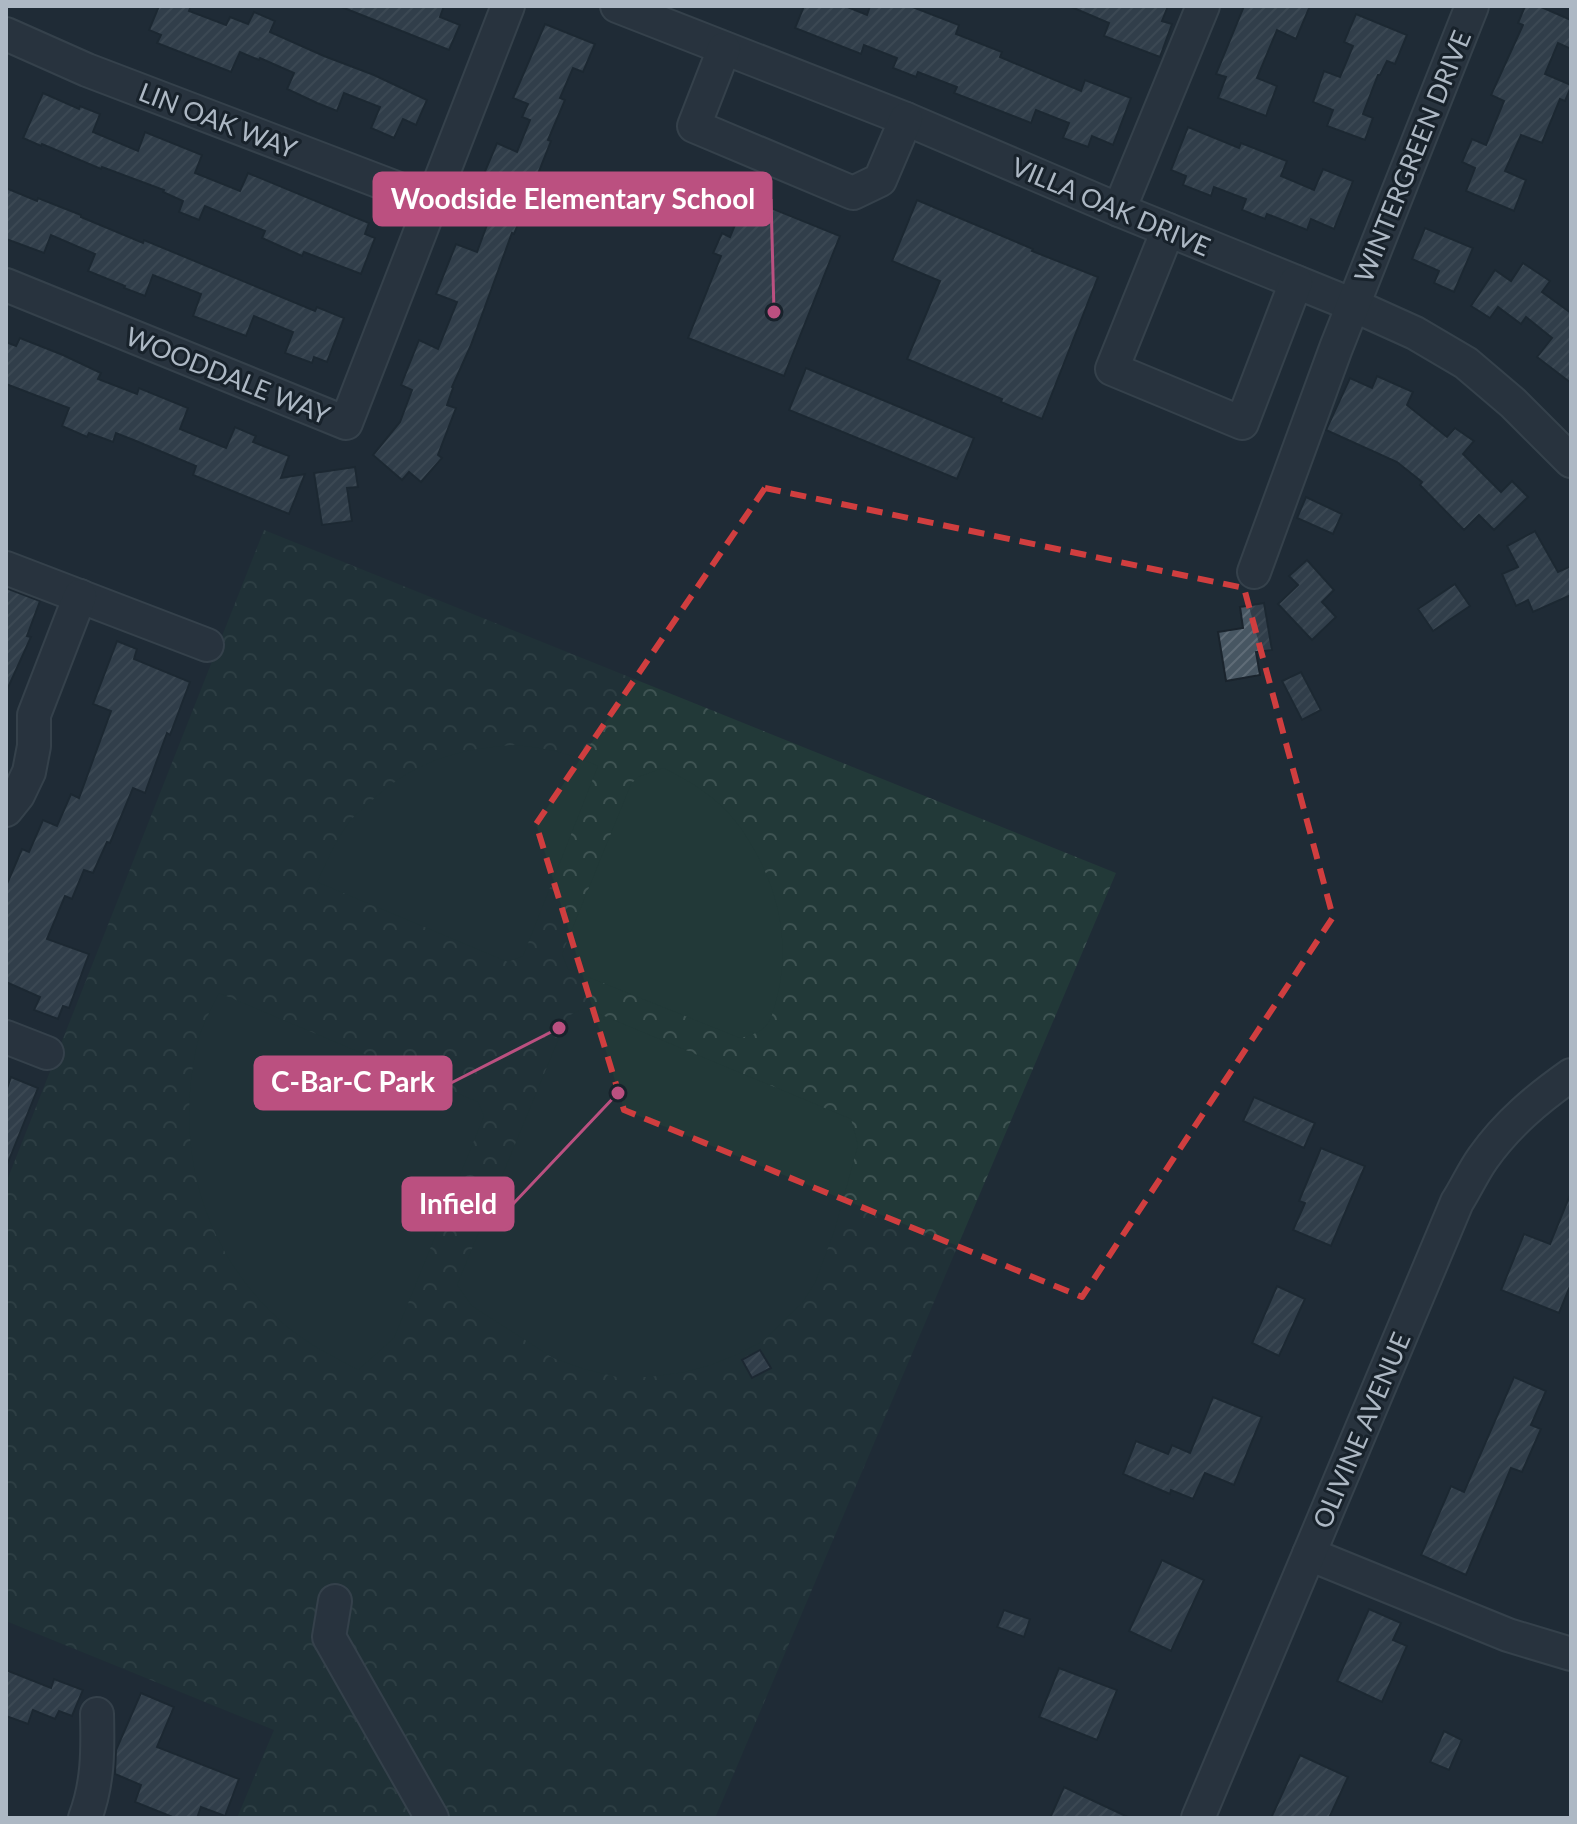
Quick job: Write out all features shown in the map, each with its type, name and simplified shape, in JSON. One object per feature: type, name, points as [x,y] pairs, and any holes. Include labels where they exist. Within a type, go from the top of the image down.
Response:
[{"type":"street","name":"WOODDALE WAY","points":[[6,285],[346,423],[508,6]]},
{"type":"street","name":"VILLA OAK DRIVE","points":[[617,6],[906,119],[1415,333],[1466,363],[1513,403],[1571,461]]},
{"type":"street","points":[[1119,210],[1203,6]]},
{"type":"street","name":"WINTERGREEN DRIVE","points":[[1254,572],[1353,305],[1472,6]]},
{"type":"street","name":"LIN OAK WAY","points":[[6,34],[87,70],[433,202]]},
{"type":"street","points":[[724,49],[694,126],[853,193],[880,180],[906,119]]},
{"type":"street","points":[[1168,230],[1112,369],[1242,423],[1296,282]]},
{"type":"street","points":[[6,568],[207,645]]},
{"type":"street","points":[[6,810],[18,795],[29,772],[34,746],[34,715],[80,596]]},
{"type":"street","points":[[6,1037],[47,1053]]},
{"type":"street","name":"OLIVINE AVENUE","points":[[1198,1818],[1457,1202],[1483,1159],[1515,1120],[1539,1097],[1571,1075]]},
{"type":"street","points":[[1309,1554],[1508,1635],[1571,1654]]},
{"type":"street","points":[[335,1601],[329,1637],[432,1818]]},
{"type":"street","points":[[85,1818],[97,1775],[97,1714]]},
{"type":"highlighted area","points":[[765,488],[1244,588],[1333,917],[1082,1297],[624,1110],[536,824]]},
{"type":"green space","points":[[264,530],[1116,873],[715,1818],[237,1818],[274,1730],[6,1621],[6,1183]]},
{"type":"green space","points":[[515,745],[558,752],[598,766],[523,956],[508,962],[317,882],[350,821],[401,778],[454,754]]},
{"type":"green space","points":[[663,768],[697,787],[736,822],[755,851],[772,891],[782,932],[781,975],[770,1020],[763,1029],[750,1035],[740,1038],[568,969],[562,954],[631,784],[638,777]]},
{"type":"green space","points":[[219,993],[478,1102],[484,1116],[394,1338],[358,1370],[293,1332],[257,1297],[234,1267],[202,1200],[193,1164],[189,1126],[190,1088],[198,1042]]},
{"type":"green space","points":[[585,1008],[851,1119],[858,1145],[835,1229],[815,1283],[802,1303],[763,1341],[711,1365],[649,1377],[617,1377],[584,1369],[553,1358],[472,1306],[457,1285],[568,1016]]},
{"type":"building","points":[[159,6],[191,6],[189,11],[226,25],[230,17],[248,24],[254,12],[275,21],[270,32],[427,100],[416,125],[403,119],[394,138],[371,128],[380,107],[344,93],[337,111],[317,103],[287,89],[294,73],[260,58],[240,52],[231,72],[157,43],[161,35],[149,30]]},
{"type":"building","points":[[339,6],[444,6],[440,17],[460,25],[449,50]]},
{"type":"building","points":[[804,6],[845,6],[867,15],[870,6],[910,6],[959,25],[956,34],[1002,52],[1000,57],[1081,91],[1085,80],[1131,98],[1113,145],[1092,136],[1088,147],[1063,138],[1069,123],[1036,110],[1031,123],[954,93],[957,87],[918,72],[916,77],[893,68],[897,58],[864,45],[861,54],[795,28]]},
{"type":"building","points":[[1069,6],[1168,6],[1162,21],[1172,24],[1160,57],[1104,36],[1109,23]]},
{"type":"building","points":[[1244,6],[1310,6],[1296,39],[1277,30],[1257,78],[1277,86],[1266,116],[1218,98],[1226,77],[1216,74]]},
{"type":"building","points":[[1525,6],[1539,6],[1571,20],[1571,49],[1558,43],[1545,74],[1571,87],[1565,101],[1560,99],[1542,143],[1521,135],[1505,171],[1526,180],[1514,211],[1466,191],[1475,168],[1462,162],[1472,139],[1486,145],[1504,101],[1491,95],[1523,25],[1518,23]]},
{"type":"building","points":[[1356,14],[1407,35],[1395,64],[1387,61],[1378,75],[1363,114],[1373,118],[1365,140],[1327,126],[1333,110],[1313,102],[1324,71],[1340,77],[1353,46],[1344,42]]},
{"type":"building","points":[[545,24],[595,44],[583,72],[573,68],[560,98],[565,100],[548,140],[551,141],[452,387],[447,405],[456,408],[438,455],[442,458],[421,482],[409,472],[402,480],[373,455],[400,422],[412,390],[401,385],[419,340],[438,349],[457,302],[436,294],[456,244],[477,252],[495,203],[475,195],[497,143],[517,152],[530,120],[522,117],[528,104],[513,98]]},
{"type":"building","points":[[43,93],[79,109],[80,106],[100,114],[93,132],[138,151],[145,132],[202,155],[195,173],[240,191],[248,173],[369,223],[365,234],[375,238],[361,274],[304,252],[302,256],[262,238],[265,231],[205,206],[199,220],[179,212],[183,201],[164,190],[23,138]]},
{"type":"building","points":[[1188,127],[1239,148],[1241,143],[1287,161],[1281,176],[1314,190],[1323,169],[1353,181],[1334,229],[1311,219],[1307,230],[1267,214],[1265,219],[1242,210],[1246,199],[1214,187],[1211,196],[1183,185],[1186,176],[1171,170]]},
{"type":"building","points":[[6,188],[81,215],[143,243],[144,240],[315,311],[317,307],[344,318],[327,362],[314,357],[312,363],[285,353],[293,332],[254,316],[246,336],[193,316],[201,294],[153,275],[145,296],[124,288],[88,271],[95,254],[51,235],[44,253],[6,239]]},
{"type":"building","points":[[746,198],[840,236],[784,376],[688,338],[721,256],[713,253],[722,233],[730,237]]},
{"type":"building","points":[[917,200],[1098,277],[1042,419],[907,359],[940,281],[892,261]]},
{"type":"building","points":[[1425,228],[1473,248],[1454,292],[1434,283],[1439,271],[1412,259]]},
{"type":"building","points":[[1523,263],[1550,281],[1542,292],[1571,313],[1571,383],[1537,357],[1552,338],[1526,317],[1521,324],[1498,307],[1490,318],[1471,306],[1495,270],[1511,281]]},
{"type":"building","points":[[20,338],[101,373],[98,379],[137,394],[139,388],[188,408],[180,429],[226,448],[235,427],[256,436],[253,442],[289,456],[281,478],[305,474],[289,514],[193,475],[196,466],[116,433],[113,442],[89,433],[87,437],[62,426],[69,408],[6,384],[6,342],[16,346]]},
{"type":"building","points":[[806,368],[974,438],[957,479],[789,410]]},
{"type":"building","points":[[1377,376],[1413,392],[1407,405],[1447,437],[1455,428],[1474,441],[1463,454],[1501,492],[1512,481],[1528,497],[1494,530],[1479,515],[1464,530],[1420,485],[1422,482],[1397,462],[1326,430],[1350,378],[1372,388]]},
{"type":"building","points":[[355,467],[358,487],[347,488],[352,521],[322,525],[314,473]]},
{"type":"building","points":[[1306,497],[1342,514],[1333,534],[1297,518]]},
{"type":"building","points":[[1535,531],[1558,572],[1571,566],[1571,595],[1533,612],[1528,600],[1516,606],[1502,574],[1518,567],[1507,546]]},
{"type":"building","points":[[1307,560],[1334,590],[1322,602],[1336,617],[1312,640],[1278,604],[1298,585],[1289,576]]},
{"type":"building","points":[[1455,584],[1470,606],[1433,631],[1418,609]]},
{"type":"building","points":[[6,588],[40,601],[27,636],[31,637],[6,692]]},
{"type":"building","points":[[1264,603],[1272,650],[1256,652],[1260,675],[1226,681],[1218,632],[1243,628],[1240,607]]},
{"type":"building","points":[[117,641],[137,649],[134,659],[190,682],[145,793],[133,788],[110,843],[107,842],[93,873],[84,870],[72,899],[65,896],[47,939],[89,954],[69,1008],[63,1006],[58,1019],[34,1010],[40,997],[6,982],[6,886],[22,849],[29,852],[43,820],[57,826],[71,794],[79,798],[111,711],[93,704]]},
{"type":"building","points":[[1301,672],[1321,710],[1302,720],[1282,681]]},
{"type":"building","points":[[11,1077],[38,1088],[7,1165],[6,1091]]},
{"type":"building","points":[[1254,1097],[1315,1123],[1304,1148],[1243,1121]]},
{"type":"building","points":[[1321,1148],[1365,1166],[1331,1246],[1293,1230],[1305,1203],[1299,1201]]},
{"type":"building","points":[[1570,1195],[1571,1284],[1559,1313],[1501,1290],[1524,1234],[1550,1244]]},
{"type":"building","points":[[1277,1286],[1305,1299],[1279,1356],[1252,1343]]},
{"type":"building","points":[[760,1350],[771,1368],[752,1378],[742,1360]]},
{"type":"building","points":[[1514,1377],[1546,1391],[1531,1425],[1541,1429],[1522,1472],[1511,1468],[1466,1575],[1421,1555],[1451,1486],[1464,1492]]},
{"type":"building","points":[[1213,1397],[1262,1417],[1234,1485],[1205,1473],[1193,1499],[1171,1490],[1170,1494],[1123,1474],[1136,1441],[1168,1454],[1172,1445],[1190,1453]]},
{"type":"building","points":[[1162,1560],[1204,1580],[1171,1651],[1129,1631]]},
{"type":"building","points":[[1369,1609],[1401,1623],[1393,1640],[1407,1646],[1382,1702],[1337,1681]]},
{"type":"building","points":[[1004,1610],[1030,1619],[1024,1637],[997,1627]]},
{"type":"building","points":[[1059,1668],[1117,1690],[1097,1740],[1039,1717]]},
{"type":"building","points":[[6,1670],[51,1688],[54,1679],[83,1690],[72,1716],[59,1711],[55,1719],[33,1710],[28,1724],[6,1716]]},
{"type":"building","points":[[141,1693],[174,1707],[157,1747],[239,1779],[225,1816],[201,1807],[197,1818],[175,1818],[135,1802],[141,1785],[115,1774],[116,1750]]},
{"type":"building","points":[[1444,1731],[1462,1740],[1449,1770],[1430,1762]]},
{"type":"building","points":[[1300,1755],[1348,1777],[1329,1818],[1271,1818]]},
{"type":"building","points":[[1064,1787],[1130,1818],[1050,1818]]},
{"type":"place","name":"Woodside Elementary School","points":[[774,312]]},
{"type":"place","name":"C-Bar-C Park","points":[[559,1028]]},
{"type":"place","name":"Infield","points":[[618,1093]]}]
